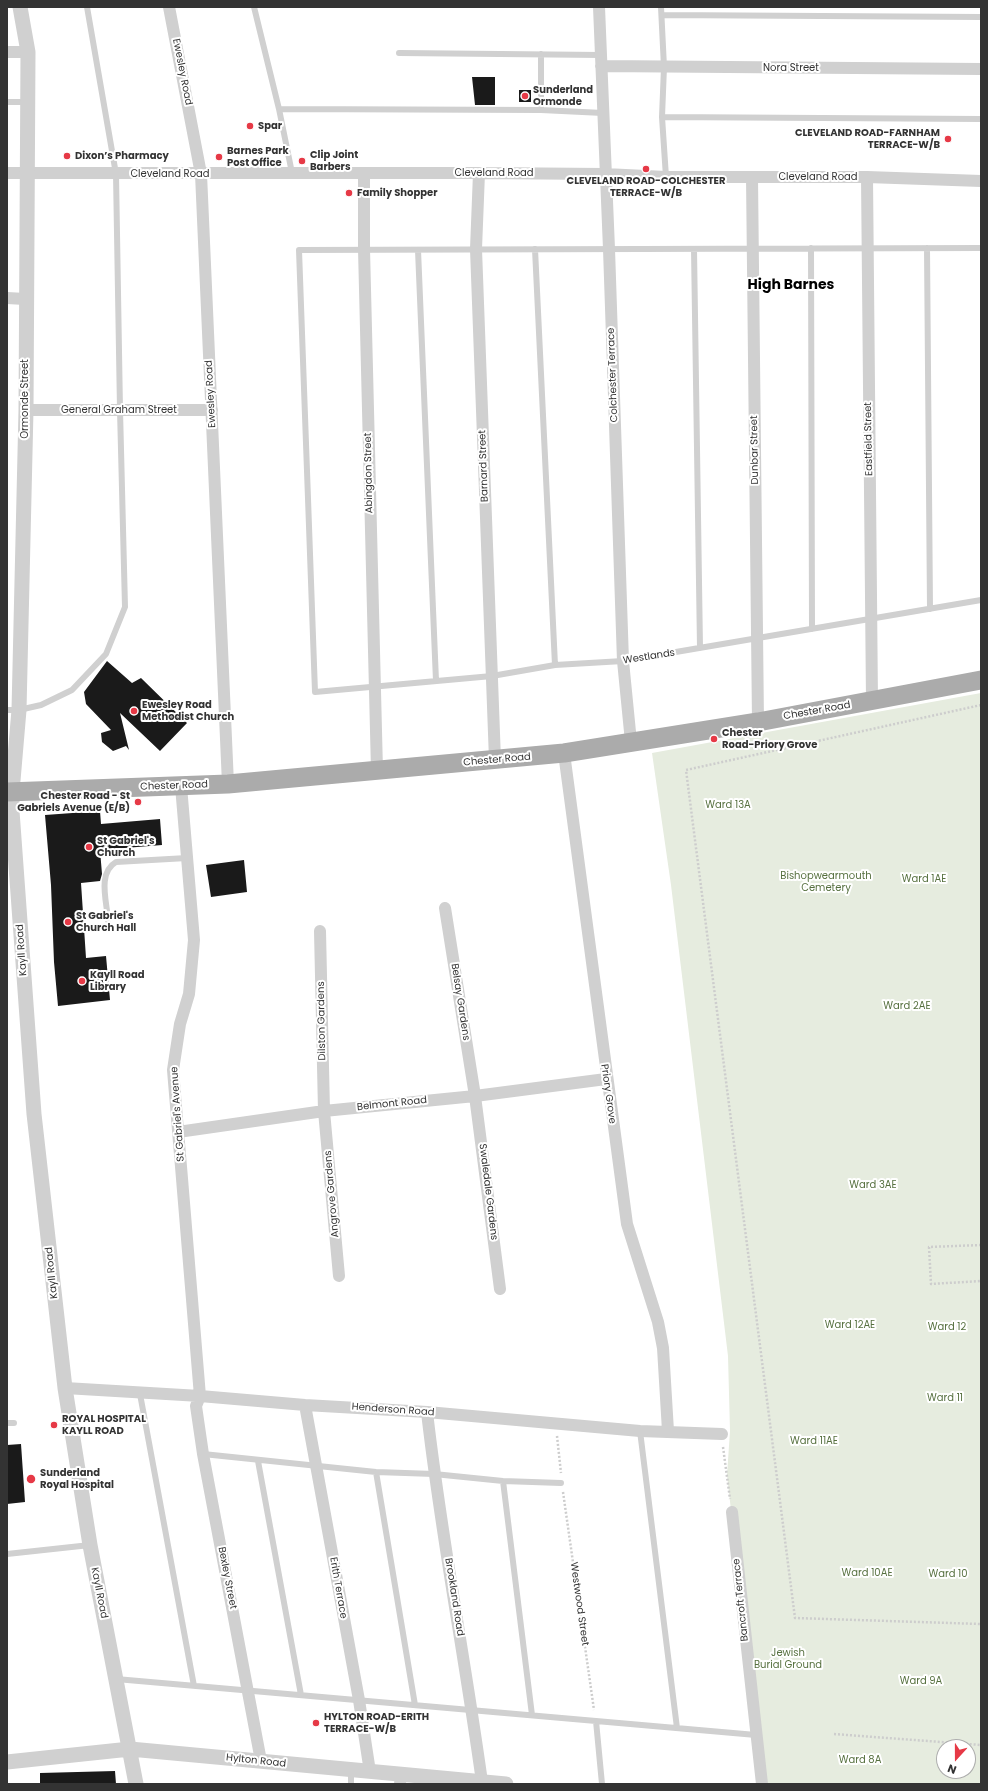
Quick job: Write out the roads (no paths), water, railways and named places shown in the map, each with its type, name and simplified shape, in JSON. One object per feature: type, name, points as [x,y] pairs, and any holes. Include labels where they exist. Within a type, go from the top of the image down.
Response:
[{"type":"main road","name":"Chester Road","points":[[9,792],[228,784],[564,753],[758,722],[981,680]]},
{"type":"street","name":"Ormonde Street","points":[[9,792],[26,410],[25,298],[28,52],[20,7]]},
{"type":"street","name":"Ewesley Road","points":[[169,7],[201,174],[228,784]]},
{"type":"street","name":"Colchester Terrace","points":[[599,7],[623,661],[631,742]]},
{"type":"street","points":[[7,52],[28,52]]},
{"type":"street","name":"Nora Street","points":[[601,60],[664,67],[981,69]]},
{"type":"street","name":"Cleveland Road","points":[[7,173],[605,174],[666,177],[866,177],[981,181]]},
{"type":"street","name":"Barnard Street","points":[[479,173],[476,249],[495,760]]},
{"type":"street","name":"Abingdon Street","points":[[364,174],[364,250],[377,771]]},
{"type":"street","name":"Dunbar Street","points":[[752,177],[758,722]]},
{"type":"street","name":"Eastfield Street","points":[[866,177],[872,701]]},
{"type":"street","points":[[7,298],[25,298]]},
{"type":"street","name":"General Graham Street","points":[[26,410],[212,410]]},
{"type":"street","name":"Priory Grove","points":[[564,753],[606,1079],[627,1224],[635,1255],[652,1302],[663,1348],[668,1431]]},
{"type":"street","name":"St Gabriel's Avenue","points":[[181,786],[194,940],[189,994],[180,1024],[173,1070],[200,1396]]},
{"type":"street","name":"Kayll Road","points":[[9,792],[34,1114],[65,1388],[90,1545],[136,1784]]},
{"type":"street","name":"Belsay Gardens","points":[[445,908],[475,1096]]},
{"type":"street","name":"Dilston Gardens","points":[[320,931],[324,1111]]},
{"type":"street","name":"Belmont Road","points":[[178,1132],[324,1111],[475,1096],[606,1079]]},
{"type":"street","name":"Swaledale Gardens","points":[[475,1096],[500,1289]]},
{"type":"street","name":"Angrove Gardens","points":[[324,1111],[339,1276]]},
{"type":"street","name":"Henderson Road","points":[[65,1388],[427,1412],[640,1431],[722,1434]]},
{"type":"street","name":"Bexley Street","points":[[200,1396],[196,1406],[203,1454],[261,1761]]},
{"type":"street","name":"Erith Terrace","points":[[305,1405],[359,1700],[370,1772]]},
{"type":"street","name":"Brookland Road","points":[[427,1412],[434,1474],[472,1710],[482,1782]]},
{"type":"street","name":"Bancroft Terrace","points":[[732,1512],[762,1784]]},
{"type":"street","name":"Hylton Road","points":[[7,1762],[130,1748],[261,1761],[351,1777],[370,1772],[401,1779],[506,1784]]},
{"type":"lane","points":[[13,710],[41,705],[72,690],[106,654],[125,607],[116,174],[87,7]]},
{"type":"lane","points":[[254,7],[279,110],[292,173]]},
{"type":"lane","points":[[661,7],[664,67],[662,117],[666,177]]},
{"type":"lane","points":[[662,15],[981,17]]},
{"type":"lane","points":[[398,53],[542,54],[601,60]]},
{"type":"lane","points":[[541,110],[542,54]]},
{"type":"lane","points":[[7,102],[27,102]]},
{"type":"lane","points":[[279,110],[541,110],[603,113]]},
{"type":"lane","points":[[662,117],[981,119]]},
{"type":"lane","points":[[694,248],[700,648]]},
{"type":"lane","points":[[811,248],[812,629]]},
{"type":"lane","points":[[927,248],[930,609]]},
{"type":"lane","points":[[364,250],[981,248]]},
{"type":"lane","points":[[535,249],[555,665]]},
{"type":"lane","name":"Westlands","points":[[364,250],[299,250],[315,692],[492,676],[555,665],[623,661],[981,600]]},
{"type":"lane","points":[[418,250],[436,681]]},
{"type":"lane","points":[[108,920],[104,879],[108,868],[111,865],[116,862],[187,858]]},
{"type":"lane","points":[[140,1394],[194,1686]]},
{"type":"lane","points":[[640,1431],[677,1728]]},
{"type":"lane","points":[[203,1454],[258,1461],[376,1472],[434,1474],[503,1481],[561,1483]]},
{"type":"lane","points":[[258,1461],[302,1695]]},
{"type":"lane","points":[[376,1472],[416,1705]]},
{"type":"lane","points":[[503,1481],[532,1715]]},
{"type":"lane","points":[[7,1554],[90,1545]]},
{"type":"lane","points":[[116,1679],[756,1735]]},
{"type":"lane","points":[[596,1721],[602,1784]]},
{"type":"place","name":"Sunderland Ormonde","points":[[525,96]]},
{"type":"place","name":"Spar","points":[[250,126]]},
{"type":"place","name":"CLEVELAND ROAD-FARNHAM TERRACE-W/B","points":[[948,139]]},
{"type":"place","name":"Dixon’s Pharmacy","points":[[67,156]]},
{"type":"place","name":"Barnes Park Post Office","points":[[219,157]]},
{"type":"place","name":"Clip Joint Barbers","points":[[302,161]]},
{"type":"place","name":"CLEVELAND ROAD-COLCHESTER TERRACE-W/B","points":[[646,169]]},
{"type":"place","name":"Family Shopper","points":[[349,193]]},
{"type":"place","name":"Ewesley Road Methodist Church","points":[[134,711]]},
{"type":"place","name":"Chester Road-Priory Grove","points":[[714,739]]},
{"type":"place","name":"Chester Road - St Gabriels Avenue (E/B)","points":[[138,802]]},
{"type":"place","name":"St Gabriel's Church","points":[[89,847]]},
{"type":"place","name":"St Gabriel's Church Hall","points":[[68,922]]},
{"type":"place","name":"Kayll Road Library","points":[[82,981]]},
{"type":"place","name":"ROYAL HOSPITAL KAYLL ROAD","points":[[54,1425]]},
{"type":"place","name":"Sunderland Royal Hospital","points":[[31,1479]]},
{"type":"place","name":"HYLTON ROAD-ERITH TERRACE-W/B","points":[[316,1723]]},
{"type":"district","name":"High Barnes","points":[[791,285]]},
{"type":"park label","name":"Ward 13A","points":[[728,805]]},
{"type":"park label","name":"Ward 1AE","points":[[924,879]]},
{"type":"park label","name":"Bishopwearmouth Cemetery","points":[[826,882]]},
{"type":"park label","name":"Ward 2AE","points":[[907,1006]]},
{"type":"park label","name":"Ward 3AE","points":[[873,1185]]},
{"type":"park label","name":"Ward 12AE","points":[[850,1325]]},
{"type":"park label","name":"Ward 12","points":[[947,1327]]},
{"type":"park label","name":"Ward 11","points":[[945,1398]]},
{"type":"park label","name":"Ward 11AE","points":[[814,1441]]},
{"type":"park label","name":"Ward 10AE","points":[[867,1573]]},
{"type":"park label","name":"Ward 10","points":[[948,1574]]},
{"type":"park label","name":"Jewish Burial Ground","points":[[788,1658]]},
{"type":"park label","name":"Ward 9A","points":[[921,1681]]},
{"type":"park label","name":"Ward 8A","points":[[860,1760]]}]
